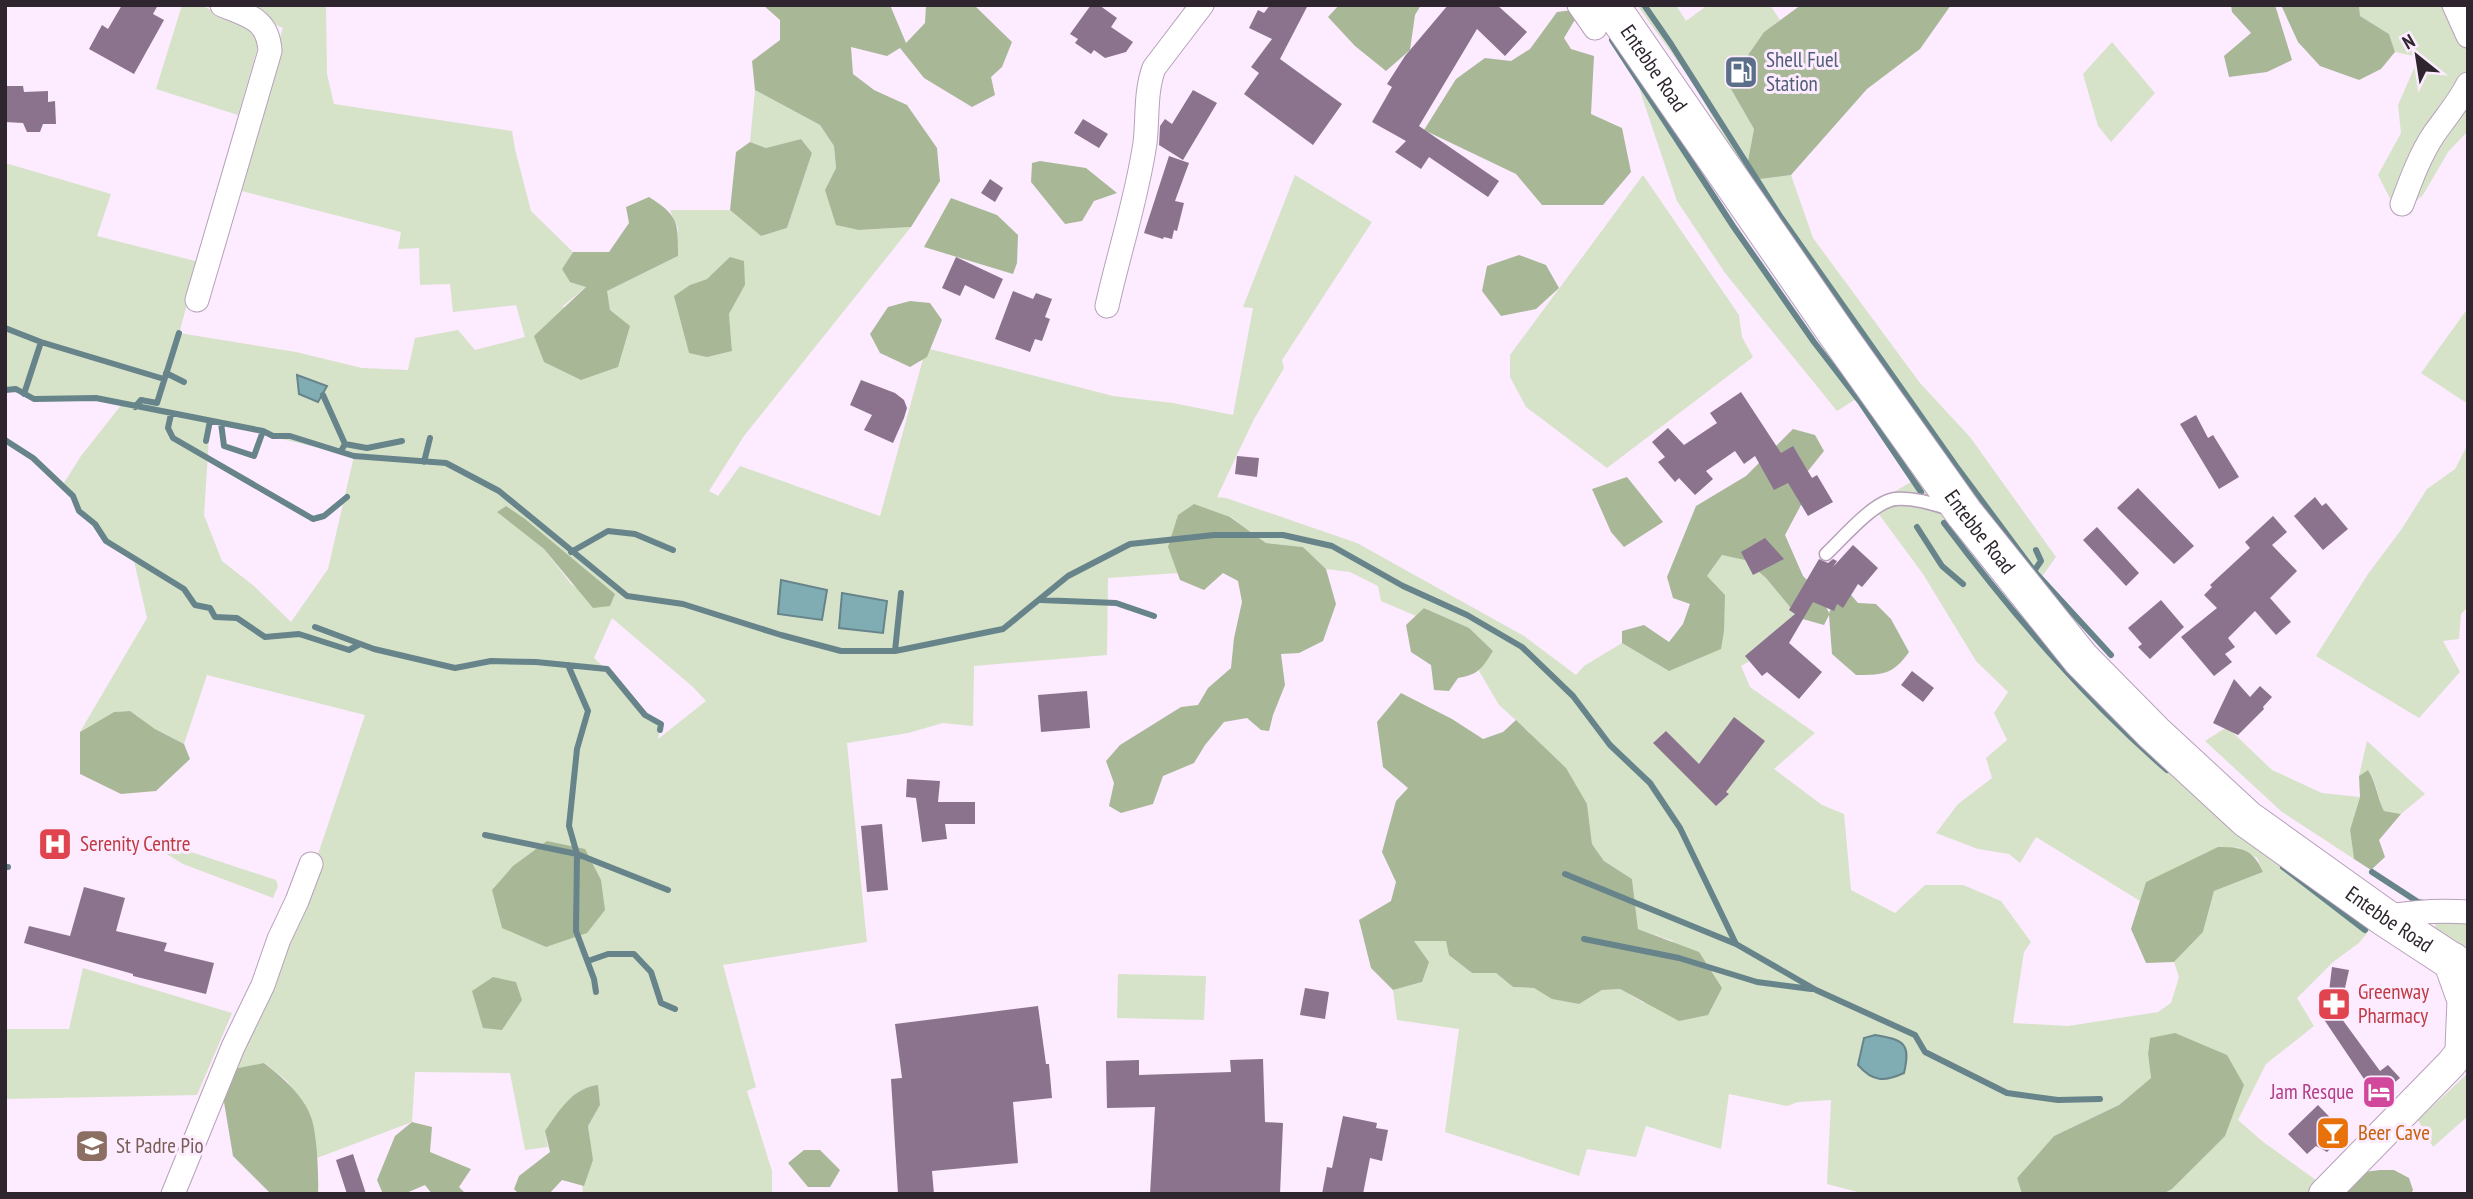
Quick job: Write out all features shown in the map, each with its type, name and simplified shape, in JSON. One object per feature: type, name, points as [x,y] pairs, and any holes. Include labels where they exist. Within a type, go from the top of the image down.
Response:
[{"type":"main road","name":"Entebbe Road","points":[[1602,17],[1829,324],[1964,513],[2081,659],[2154,733],[2247,819],[2384,917],[2460,967]]},
{"type":"main road","points":[[2460,967],[2466,1000],[2463,1052]]},
{"type":"street","points":[[197,300],[270,51],[269,37],[264,27],[254,19],[222,5]]},
{"type":"street","points":[[1107,306],[1145,142],[1150,78],[1154,68],[1202,5]]},
{"type":"street","points":[[1579,5],[1602,17]]},
{"type":"street","points":[[2454,5],[2468,36]]},
{"type":"street","points":[[2402,204],[2414,170],[2468,84]]},
{"type":"street","points":[[173,1194],[233,1047],[263,985],[311,864]]},
{"type":"street","points":[[2384,917],[2407,913],[2468,912]]},
{"type":"street","points":[[2324,1194],[2463,1052]]},
{"type":"lane","points":[[1826,554],[1880,504],[1896,499],[1926,502],[1964,513]]},
{"type":"shaded area","points":[[182,5],[200,5],[262,33],[238,115],[156,89]]},
{"type":"shaded area","points":[[230,5],[326,5],[327,74],[334,104],[512,131],[531,211],[573,252],[562,269],[587,286],[562,307],[610,310],[606,291],[678,256],[678,228],[670,210],[730,210],[761,236],[787,228],[812,153],[801,139],[766,148],[750,142],[755,90],[820,125],[834,146],[836,168],[825,190],[859,230],[911,227],[744,436],[709,491],[718,496],[740,466],[880,516],[926,348],[1113,396],[1173,403],[1233,415],[1253,308],[1243,307],[1295,175],[1372,222],[1282,360],[1284,368],[1254,419],[1217,497],[1357,543],[1524,636],[1576,675],[1584,666],[1622,643],[1669,671],[1707,576],[1722,555],[1745,559],[1766,578],[1799,618],[1764,653],[1741,666],[1750,687],[1815,733],[1774,769],[1822,805],[1844,814],[1851,890],[1895,913],[1925,885],[1963,885],[2001,901],[2031,942],[2024,952],[2013,1023],[2068,1026],[2158,1012],[2171,1003],[2179,977],[2174,962],[2203,932],[2214,891],[2263,872],[2257,858],[2238,847],[2146,882],[2140,901],[2036,837],[2020,863],[2009,854],[1978,849],[1936,833],[1958,804],[1992,778],[1986,758],[2007,740],[1994,713],[2008,692],[1976,661],[1923,574],[1872,505],[1916,479],[2025,629],[2075,686],[2372,927],[2359,943],[2333,962],[2297,998],[2314,1026],[2266,1064],[2238,1120],[2320,1183],[2312,1194],[2163,1194],[2172,1189],[2224,1136],[2150,1038],[2148,1054],[2151,1078],[2119,1105],[2054,1136],[2017,1178],[2022,1194],[1865,1194],[1827,1184],[1831,1100],[1798,1102],[1787,1106],[1729,1094],[1721,1149],[1646,1126],[1636,1157],[1587,1149],[1579,1176],[1445,1132],[1459,1029],[1397,1020],[1393,990],[1422,982],[1414,940],[1446,941],[1471,973],[1496,973],[1513,987],[1534,988],[1553,999],[1579,1004],[1602,990],[1620,989],[1644,1003],[1673,941],[1638,929],[1632,879],[1604,861],[1592,844],[1587,804],[1529,732],[1499,705],[1479,671],[1493,651],[1469,629],[1425,608],[1416,616],[1381,601],[1378,586],[1350,572],[1326,569],[1303,547],[1266,543],[1231,517],[1168,547],[1178,573],[1108,578],[1107,655],[974,666],[973,726],[943,723],[908,733],[847,743],[867,942],[723,965],[756,1087],[747,1091],[772,1171],[772,1194],[583,1194],[578,1143],[590,1141],[588,1126],[600,1105],[545,1131],[548,1147],[525,1150],[510,1073],[415,1072],[412,1122],[317,1158],[311,1116],[287,1081],[265,1063],[238,1068],[222,1090],[255,1015],[267,1005],[365,715],[207,675],[184,744],[155,729],[130,711],[114,712],[80,732],[147,618],[134,561],[106,541],[95,524],[79,511],[73,496],[62,486],[81,456],[122,404],[101,400],[37,399],[5,390],[5,163],[111,194],[97,236],[199,262],[179,333],[296,352],[362,368],[408,370],[415,338],[458,330],[475,350],[525,337],[516,305],[453,312],[450,284],[420,285],[419,248],[398,249],[401,232],[234,189],[283,28]],"holes":[[[730,258],[745,285],[729,314],[732,351],[690,285],[707,279]],[[210,422],[354,456],[328,569],[291,622],[254,586],[222,561],[204,515]],[[506,506],[610,606],[572,585],[544,549],[497,512]],[[612,618],[706,701],[658,739],[661,724],[642,710],[594,658]]]},
{"type":"shaded area","points":[[763,5],[890,5],[906,43],[925,23],[926,5],[974,5],[1012,42],[1002,67],[991,77],[995,95],[972,107],[924,78],[900,48],[887,56],[851,47],[853,74],[874,90],[907,105],[937,148],[940,181],[911,227],[859,230],[836,225],[825,190],[836,168],[834,146],[820,125],[755,90],[752,61],[780,40],[780,20]]},
{"type":"shaded area","points":[[1339,5],[1421,5],[1415,15],[1410,50],[1386,71],[1355,46],[1328,17]]},
{"type":"shaded area","points":[[1637,5],[1676,5],[1686,21],[1708,5],[1770,5],[1780,20],[1764,32],[1728,84],[1754,129],[1747,166],[1760,179],[1791,175],[1813,238],[1920,383],[1970,437],[2056,557],[2038,582],[1972,497],[1760,197],[1691,80]]},
{"type":"shaded area","points":[[1801,5],[1951,5],[1920,49],[1867,89],[1791,175],[1760,179],[1747,166],[1754,129],[1728,84],[1764,32]]},
{"type":"shaded area","points":[[2231,5],[2275,5],[2292,60],[2267,72],[2229,77],[2224,56],[2251,33],[2232,12]]},
{"type":"shaded area","points":[[2281,5],[2359,5],[2360,16],[2389,34],[2395,52],[2381,69],[2359,80],[2320,66],[2298,42]]},
{"type":"shaded area","points":[[2359,5],[2468,5],[2468,131],[2448,152],[2423,195],[2399,216],[2378,175],[2401,133],[2398,105],[2419,57],[2395,52],[2389,34],[2360,16]]},
{"type":"shaded area","points":[[1573,10],[1576,18],[1564,38],[1571,49],[1594,56],[1591,114],[1622,128],[1631,172],[1603,205],[1542,205],[1516,174],[1424,130],[1456,79],[1485,58],[1511,61],[1530,49],[1557,12]]},
{"type":"shaded area","points":[[2112,42],[2155,93],[2111,142],[2098,126],[2083,74]]},
{"type":"shaded area","points":[[1639,88],[1856,399],[1837,411],[1725,273],[1677,201]]},
{"type":"shaded area","points":[[801,139],[812,153],[787,228],[761,236],[730,210],[736,152],[750,142],[766,148]]},
{"type":"shaded area","points":[[1040,161],[1086,168],[1117,193],[1094,201],[1082,221],[1065,224],[1031,182],[1032,163]]},
{"type":"shaded area","points":[[1643,175],[1739,315],[1742,337],[1753,357],[1607,468],[1526,407],[1510,377],[1510,355]]},
{"type":"shaded area","points":[[649,197],[666,209],[675,221],[678,256],[607,291],[610,310],[630,326],[618,367],[581,380],[544,362],[534,336],[586,287],[570,282],[562,269],[573,252],[609,252],[629,223],[626,207]]},
{"type":"shaded area","points":[[951,198],[997,215],[1018,235],[1017,263],[1013,274],[924,247]]},
{"type":"shaded area","points":[[1519,255],[1546,265],[1559,288],[1536,309],[1501,316],[1482,291],[1487,266]]},
{"type":"shaded area","points":[[730,257],[744,261],[745,285],[729,314],[732,351],[707,357],[689,353],[674,296],[690,285],[707,279]]},
{"type":"shaded area","points":[[910,301],[930,303],[942,320],[927,357],[910,367],[880,353],[870,334],[888,307]]},
{"type":"shaded area","points":[[2468,308],[2468,404],[2421,373]]},
{"type":"shaded area","points":[[297,375],[327,386],[318,402],[299,394]]},
{"type":"shaded area","points":[[1793,429],[1815,435],[1824,451],[1808,471],[1810,488],[1785,535],[1803,576],[1819,592],[1829,613],[1837,595],[1851,595],[1858,603],[1876,604],[1891,619],[1909,652],[1903,660],[1886,672],[1856,675],[1832,654],[1829,615],[1824,625],[1799,618],[1766,578],[1745,560],[1722,555],[1707,576],[1725,595],[1721,649],[1669,671],[1622,643],[1622,631],[1644,625],[1669,642],[1683,624],[1690,604],[1673,598],[1667,577],[1696,506],[1746,476]]},
{"type":"shaded area","points":[[2468,444],[2468,607],[2461,614],[2459,639],[2443,641],[2460,672],[2419,718],[2316,656],[2427,489],[2455,469]]},
{"type":"shaded area","points":[[1627,477],[1663,522],[1624,547],[1611,532],[1592,489]]},
{"type":"shaded area","points":[[1194,504],[1230,517],[1266,543],[1303,547],[1326,569],[1336,604],[1323,641],[1299,653],[1281,654],[1285,685],[1269,731],[1261,730],[1247,718],[1224,722],[1194,763],[1163,776],[1153,804],[1121,813],[1109,806],[1114,783],[1106,761],[1120,745],[1181,707],[1198,705],[1208,688],[1231,668],[1242,602],[1238,581],[1223,573],[1204,590],[1180,580],[1168,547],[1178,515]]},
{"type":"shaded area","points":[[506,506],[615,594],[610,606],[593,608],[544,549],[497,512]]},
{"type":"shaded area","points":[[781,580],[827,590],[822,620],[778,614]]},
{"type":"shaded area","points":[[842,593],[887,601],[883,633],[839,628]]},
{"type":"shaded area","points":[[1424,608],[1469,628],[1493,651],[1480,669],[1458,678],[1449,691],[1434,690],[1431,665],[1411,652],[1406,625]]},
{"type":"shaded area","points":[[1401,693],[1452,719],[1483,739],[1503,732],[1516,720],[1566,768],[1587,804],[1592,844],[1604,861],[1632,879],[1638,929],[1699,952],[1722,988],[1708,1015],[1679,1021],[1620,989],[1602,990],[1579,1004],[1552,999],[1534,988],[1513,987],[1496,973],[1472,973],[1449,955],[1446,941],[1414,941],[1429,962],[1422,982],[1393,990],[1371,968],[1359,920],[1391,901],[1396,882],[1382,852],[1396,801],[1408,788],[1383,767],[1377,722]]},
{"type":"shaded area","points":[[130,711],[155,729],[184,744],[190,759],[156,791],[121,794],[80,774],[80,732],[114,712]]},
{"type":"shaded area","points":[[2227,727],[2272,770],[2322,793],[2360,797],[2350,830],[2354,859],[2282,812],[2205,741]]},
{"type":"shaded area","points":[[2367,741],[2425,794],[2401,814],[2384,811],[2368,770],[2359,776]]},
{"type":"shaded area","points":[[2368,770],[2384,811],[2401,814],[2379,840],[2385,857],[2371,870],[2354,859],[2350,830],[2360,797],[2359,776]]},
{"type":"shaded area","points":[[547,841],[585,849],[601,880],[605,910],[587,933],[546,947],[502,928],[492,890],[513,866]]},
{"type":"shaded area","points":[[170,845],[276,880],[278,886],[273,898],[183,864],[165,853],[165,848]]},
{"type":"shaded area","points":[[2218,847],[2246,851],[2255,858],[2263,872],[2214,891],[2203,932],[2174,962],[2146,963],[2131,929],[2146,882]]},
{"type":"shaded area","points":[[2468,920],[2468,948],[2435,928],[2436,922]]},
{"type":"shaded area","points":[[83,968],[232,1013],[197,1095],[5,1099],[5,1029],[69,1029]]},
{"type":"shaded area","points":[[1118,974],[1206,976],[1204,1020],[1117,1018]]},
{"type":"shaded area","points":[[493,977],[516,982],[522,1000],[502,1030],[483,1028],[472,991]]},
{"type":"shaded area","points":[[2175,1033],[2227,1055],[2244,1085],[2225,1136],[2172,1189],[2163,1194],[2022,1194],[2017,1178],[2054,1136],[2119,1105],[2151,1078],[2148,1054],[2150,1038]]},
{"type":"shaded area","points":[[1875,1035],[1899,1041],[1903,1045],[1907,1055],[1904,1073],[1879,1079],[1869,1075],[1858,1065],[1864,1038]]},
{"type":"shaded area","points":[[264,1063],[298,1094],[308,1109],[316,1143],[318,1194],[271,1194],[233,1156],[222,1090],[238,1068]]},
{"type":"shaded area","points":[[2468,1073],[2468,1116],[2433,1147],[2418,1120]]},
{"type":"shaded area","points":[[598,1085],[600,1105],[588,1126],[593,1160],[584,1186],[562,1180],[549,1194],[519,1194],[514,1189],[519,1176],[550,1152],[545,1131],[573,1096]]},
{"type":"shaded area","points":[[412,1122],[432,1127],[430,1152],[471,1169],[459,1187],[466,1194],[432,1194],[425,1185],[404,1194],[383,1194],[377,1180],[395,1136]]},
{"type":"shaded area","points":[[804,1150],[820,1150],[840,1170],[830,1187],[808,1187],[788,1163]]},
{"type":"shaded area","points":[[2394,1170],[2409,1178],[2413,1190],[2411,1194],[2344,1194],[2364,1172]]},
{"type":"building","points":[[122,5],[158,5],[153,14],[164,20],[134,74],[89,49],[102,25],[108,29]]},
{"type":"building","points":[[1091,5],[1099,5],[1117,18],[1111,27],[1133,42],[1126,52],[1105,58],[1094,50],[1091,54],[1075,43],[1078,39],[1070,34]]},
{"type":"building","points":[[1270,5],[1308,5],[1280,59],[1342,104],[1313,145],[1244,94],[1259,73],[1251,67],[1272,39],[1249,28],[1258,10],[1264,13]]},
{"type":"building","points":[[1448,5],[1497,5],[1527,32],[1505,56],[1477,29],[1419,126],[1499,181],[1488,197],[1429,157],[1421,169],[1395,152],[1406,141],[1372,122],[1392,87],[1387,84],[1405,56]]},
{"type":"building","points":[[5,86],[23,86],[24,92],[48,91],[48,102],[55,101],[56,124],[43,124],[40,132],[27,132],[23,123],[5,122]]},
{"type":"building","points":[[1193,90],[1217,103],[1183,160],[1159,145],[1160,126],[1165,119],[1172,124]]},
{"type":"building","points":[[1083,119],[1108,134],[1099,148],[1074,133]]},
{"type":"building","points":[[1169,156],[1189,163],[1175,201],[1184,203],[1177,231],[1174,230],[1172,239],[1163,239],[1144,233]]},
{"type":"building","points":[[990,179],[1003,188],[995,202],[981,193]]},
{"type":"building","points":[[956,257],[1003,279],[994,299],[965,285],[960,296],[942,288]]},
{"type":"building","points":[[1013,291],[1033,299],[1036,293],[1052,299],[1045,317],[1050,319],[1042,341],[1035,339],[1030,352],[995,339]]},
{"type":"building","points":[[861,380],[895,393],[904,400],[907,408],[893,443],[864,430],[872,415],[850,405]]},
{"type":"building","points":[[1741,392],[1781,453],[1793,446],[1812,478],[1817,475],[1833,502],[1808,516],[1788,483],[1774,490],[1755,456],[1744,464],[1735,451],[1706,471],[1713,479],[1695,495],[1679,478],[1675,482],[1658,462],[1665,457],[1652,442],[1668,428],[1684,445],[1717,423],[1710,413]]},
{"type":"building","points":[[2196,415],[2208,438],[2213,435],[2239,477],[2219,489],[2180,424]]},
{"type":"building","points":[[1237,456],[1259,458],[1257,477],[1235,474]]},
{"type":"building","points":[[2138,488],[2194,546],[2174,564],[2117,508]]},
{"type":"building","points":[[2315,497],[2322,506],[2326,503],[2348,529],[2323,550],[2294,516]]},
{"type":"building","points":[[2273,516],[2287,532],[2272,545],[2297,571],[2270,598],[2291,622],[2276,635],[2255,611],[2228,638],[2235,647],[2225,654],[2232,662],[2214,676],[2181,637],[2217,608],[2204,595],[2212,587],[2210,585],[2250,548],[2245,542]]},
{"type":"building","points":[[2097,527],[2139,573],[2126,586],[2083,540]]},
{"type":"building","points":[[1765,538],[1784,559],[1753,575],[1741,552]]},
{"type":"building","points":[[1853,545],[1878,568],[1862,587],[1858,584],[1843,608],[1837,604],[1834,611],[1813,602],[1789,643],[1822,672],[1799,699],[1767,672],[1762,676],[1745,656],[1795,614],[1789,610],[1819,559],[1828,563],[1833,559],[1837,561],[1833,567]]},
{"type":"building","points":[[2161,600],[2184,627],[2150,659],[2138,647],[2142,644],[2128,628]]},
{"type":"building","points":[[1912,671],[1934,688],[1923,702],[1901,685]]},
{"type":"building","points":[[2234,679],[2250,697],[2260,686],[2272,697],[2238,735],[2213,723]]},
{"type":"building","points":[[1087,691],[1090,728],[1041,732],[1038,695]]},
{"type":"building","points":[[1734,717],[1765,741],[1726,792],[1729,794],[1716,806],[1653,743],[1666,731],[1699,764]]},
{"type":"building","points":[[907,779],[940,781],[938,802],[975,802],[975,824],[945,824],[947,839],[922,842],[916,798],[906,797]]},
{"type":"building","points":[[882,824],[888,890],[867,892],[861,826]]},
{"type":"building","points":[[84,887],[125,898],[116,931],[167,943],[164,951],[214,963],[206,994],[133,976],[24,943],[29,926],[70,936]]},
{"type":"building","points":[[2332,967],[2349,970],[2339,1015],[2380,1071],[2388,1065],[2400,1078],[2389,1087],[2393,1092],[2379,1102],[2363,1085],[2366,1082],[2323,1018],[2326,1016]]},
{"type":"building","points":[[1305,988],[1329,992],[1325,1019],[1300,1015]]},
{"type":"building","points":[[1038,1006],[1046,1064],[1049,1064],[1052,1098],[1013,1102],[1018,1163],[932,1171],[934,1194],[898,1194],[891,1079],[902,1078],[895,1024]]},
{"type":"building","points":[[1263,1059],[1265,1122],[1283,1123],[1280,1194],[1150,1194],[1155,1107],[1107,1108],[1106,1061],[1139,1060],[1139,1075],[1231,1072],[1230,1060]]},
{"type":"building","points":[[2318,1105],[2346,1134],[2327,1152],[2316,1146],[2307,1154],[2288,1134]]},
{"type":"building","points":[[1343,1116],[1377,1123],[1376,1128],[1388,1130],[1382,1161],[1370,1158],[1363,1194],[1322,1194],[1327,1167],[1332,1168]]},
{"type":"building","points":[[353,1154],[366,1194],[347,1194],[336,1160]]},
{"type":"waterway","points":[[1644,5],[1780,216],[1956,466],[2034,571]]},
{"type":"waterway","points":[[1612,40],[1733,226],[1814,342],[1861,403],[1921,492]]},
{"type":"waterway","points":[[5,328],[41,342],[164,379]]},
{"type":"waterway","points":[[135,407],[141,400],[157,403],[179,333]]},
{"type":"waterway","points":[[24,394],[41,342]]},
{"type":"waterway","points":[[166,373],[184,382]]},
{"type":"waterway","points":[[5,390],[16,389],[34,399],[96,398],[263,431],[273,436],[290,436],[354,456],[446,463],[499,491],[627,596],[683,604],[841,651],[895,651],[1003,629],[1068,576],[1130,544],[1214,535],[1283,535],[1332,546],[1403,586],[1467,615],[1522,647],[1573,696],[1610,745],[1650,783],[1680,828],[1736,944]]},
{"type":"waterway","points":[[323,395],[345,444]]},
{"type":"waterway","points":[[171,414],[168,428],[173,438],[313,519],[324,516],[347,497]]},
{"type":"waterway","points":[[206,441],[210,421]]},
{"type":"waterway","points":[[221,423],[224,446],[254,456],[263,431]]},
{"type":"waterway","points":[[424,462],[430,438]]},
{"type":"waterway","points":[[5,440],[33,458],[73,496],[79,511],[95,524],[106,541],[184,589],[195,605],[210,608],[215,617],[237,618],[265,637],[299,634],[349,650],[360,644]]},
{"type":"waterway","points":[[341,451],[345,444],[367,448],[402,441]]},
{"type":"waterway","points":[[1944,523],[1995,589],[2049,652],[2106,713],[2167,770]]},
{"type":"waterway","points":[[1917,527],[1942,566],[1963,584]]},
{"type":"waterway","points":[[571,552],[608,531],[635,534],[673,550]]},
{"type":"waterway","points":[[2036,550],[2041,561],[2034,571],[2111,655]]},
{"type":"waterway","points":[[895,651],[901,593]]},
{"type":"waterway","points":[[1040,600],[1116,603],[1154,616]]},
{"type":"waterway","points":[[315,627],[374,649],[455,668],[491,661],[607,669],[645,715],[661,724],[660,730]]},
{"type":"waterway","points":[[568,665],[588,711],[577,749],[569,826],[577,854],[576,931],[594,979],[596,992]]},
{"type":"waterway","points":[[485,835],[577,854],[668,890]]},
{"type":"waterway","points":[[2283,867],[2365,930]]},
{"type":"waterway","points":[[2372,872],[2418,902],[2424,903]]},
{"type":"waterway","points":[[1565,874],[1736,944],[1816,990],[1915,1035],[1925,1052],[2007,1093],[2058,1100],[2100,1099]]},
{"type":"waterway","points":[[1584,939],[1679,958],[1757,982],[1811,989]]},
{"type":"waterway","points":[[588,961],[608,954],[634,954],[651,972],[661,1003],[675,1009]]},
{"type":"place","name":"Shell Fuel Station","points":[[1741,72]]},
{"type":"place","name":"Serenity Centre","points":[[55,844]]},
{"type":"place","name":"Greenway Pharmacy","points":[[2334,1004]]},
{"type":"place","name":"Jam Resque","points":[[2379,1092]]},
{"type":"place","name":"Beer Cave","points":[[2333,1133]]},
{"type":"place","name":"St Padre Pio","points":[[92,1146]]}]
